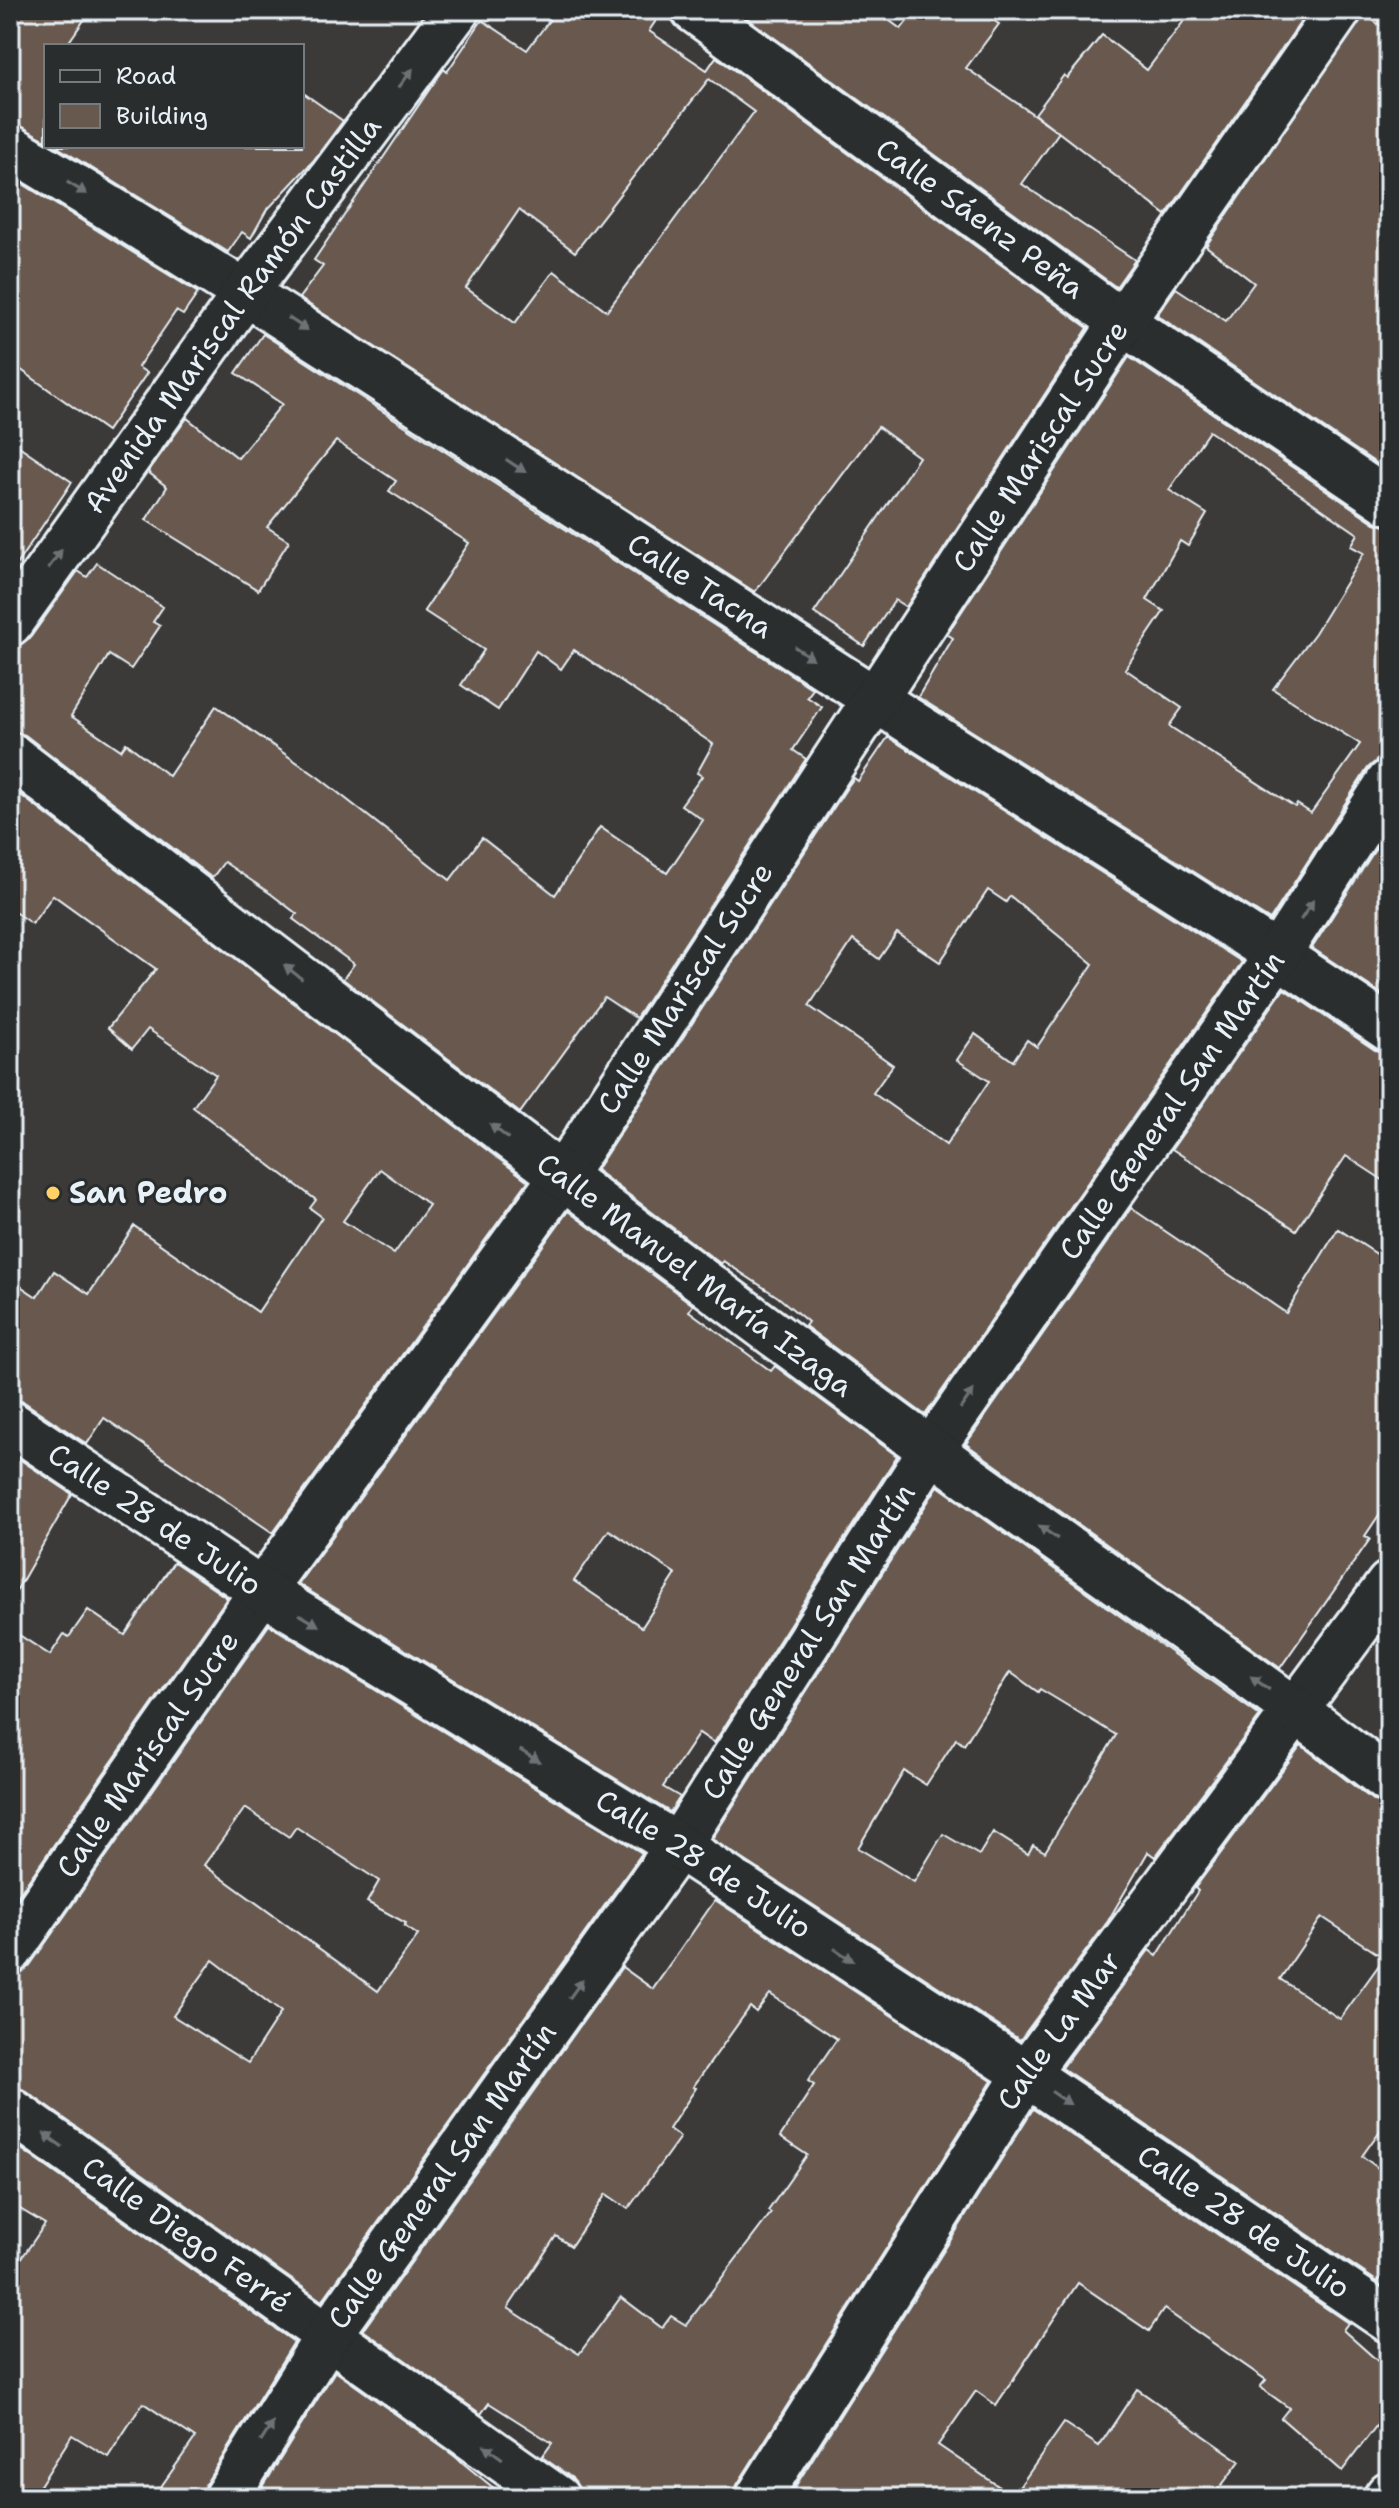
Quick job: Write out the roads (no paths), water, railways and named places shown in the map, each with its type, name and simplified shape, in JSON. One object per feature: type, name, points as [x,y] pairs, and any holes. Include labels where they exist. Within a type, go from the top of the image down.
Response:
[{"type":"street","name":"Avenida Mariscal Ramón Castilla","points":[[10,623],[247,291],[457,10]]},
{"type":"street","name":"Calle Sáenz Peña","points":[[694,10],[1122,322],[1389,502]]},
{"type":"street","name":"Calle Mariscal Sucre","points":[[10,1951],[262,1591],[561,1178],[1122,322],[1339,10]]},
{"type":"street","name":"Calle Tacna","points":[[10,147],[247,291],[874,698],[1278,954],[1389,1029]]},
{"type":"street","name":"Calle Manuel María Izaga","points":[[10,755],[561,1178],[931,1450],[1295,1708],[1389,1781]]},
{"type":"street","name":"Calle General San Martín","points":[[226,2498],[329,2334],[678,1846],[931,1450],[1278,954],[1389,782]]},
{"type":"street","name":"Calle 28 de Julio","points":[[10,1423],[262,1591],[678,1846],[1026,2074],[1389,2320]]},
{"type":"street","name":"Calle La Mar","points":[[758,2498],[1026,2074],[1389,1584]]},
{"type":"street","name":"Calle Diego Ferré","points":[[10,2110],[557,2498]]},
{"type":"place","name":"San Pedro","points":[[53,1193]]}]
